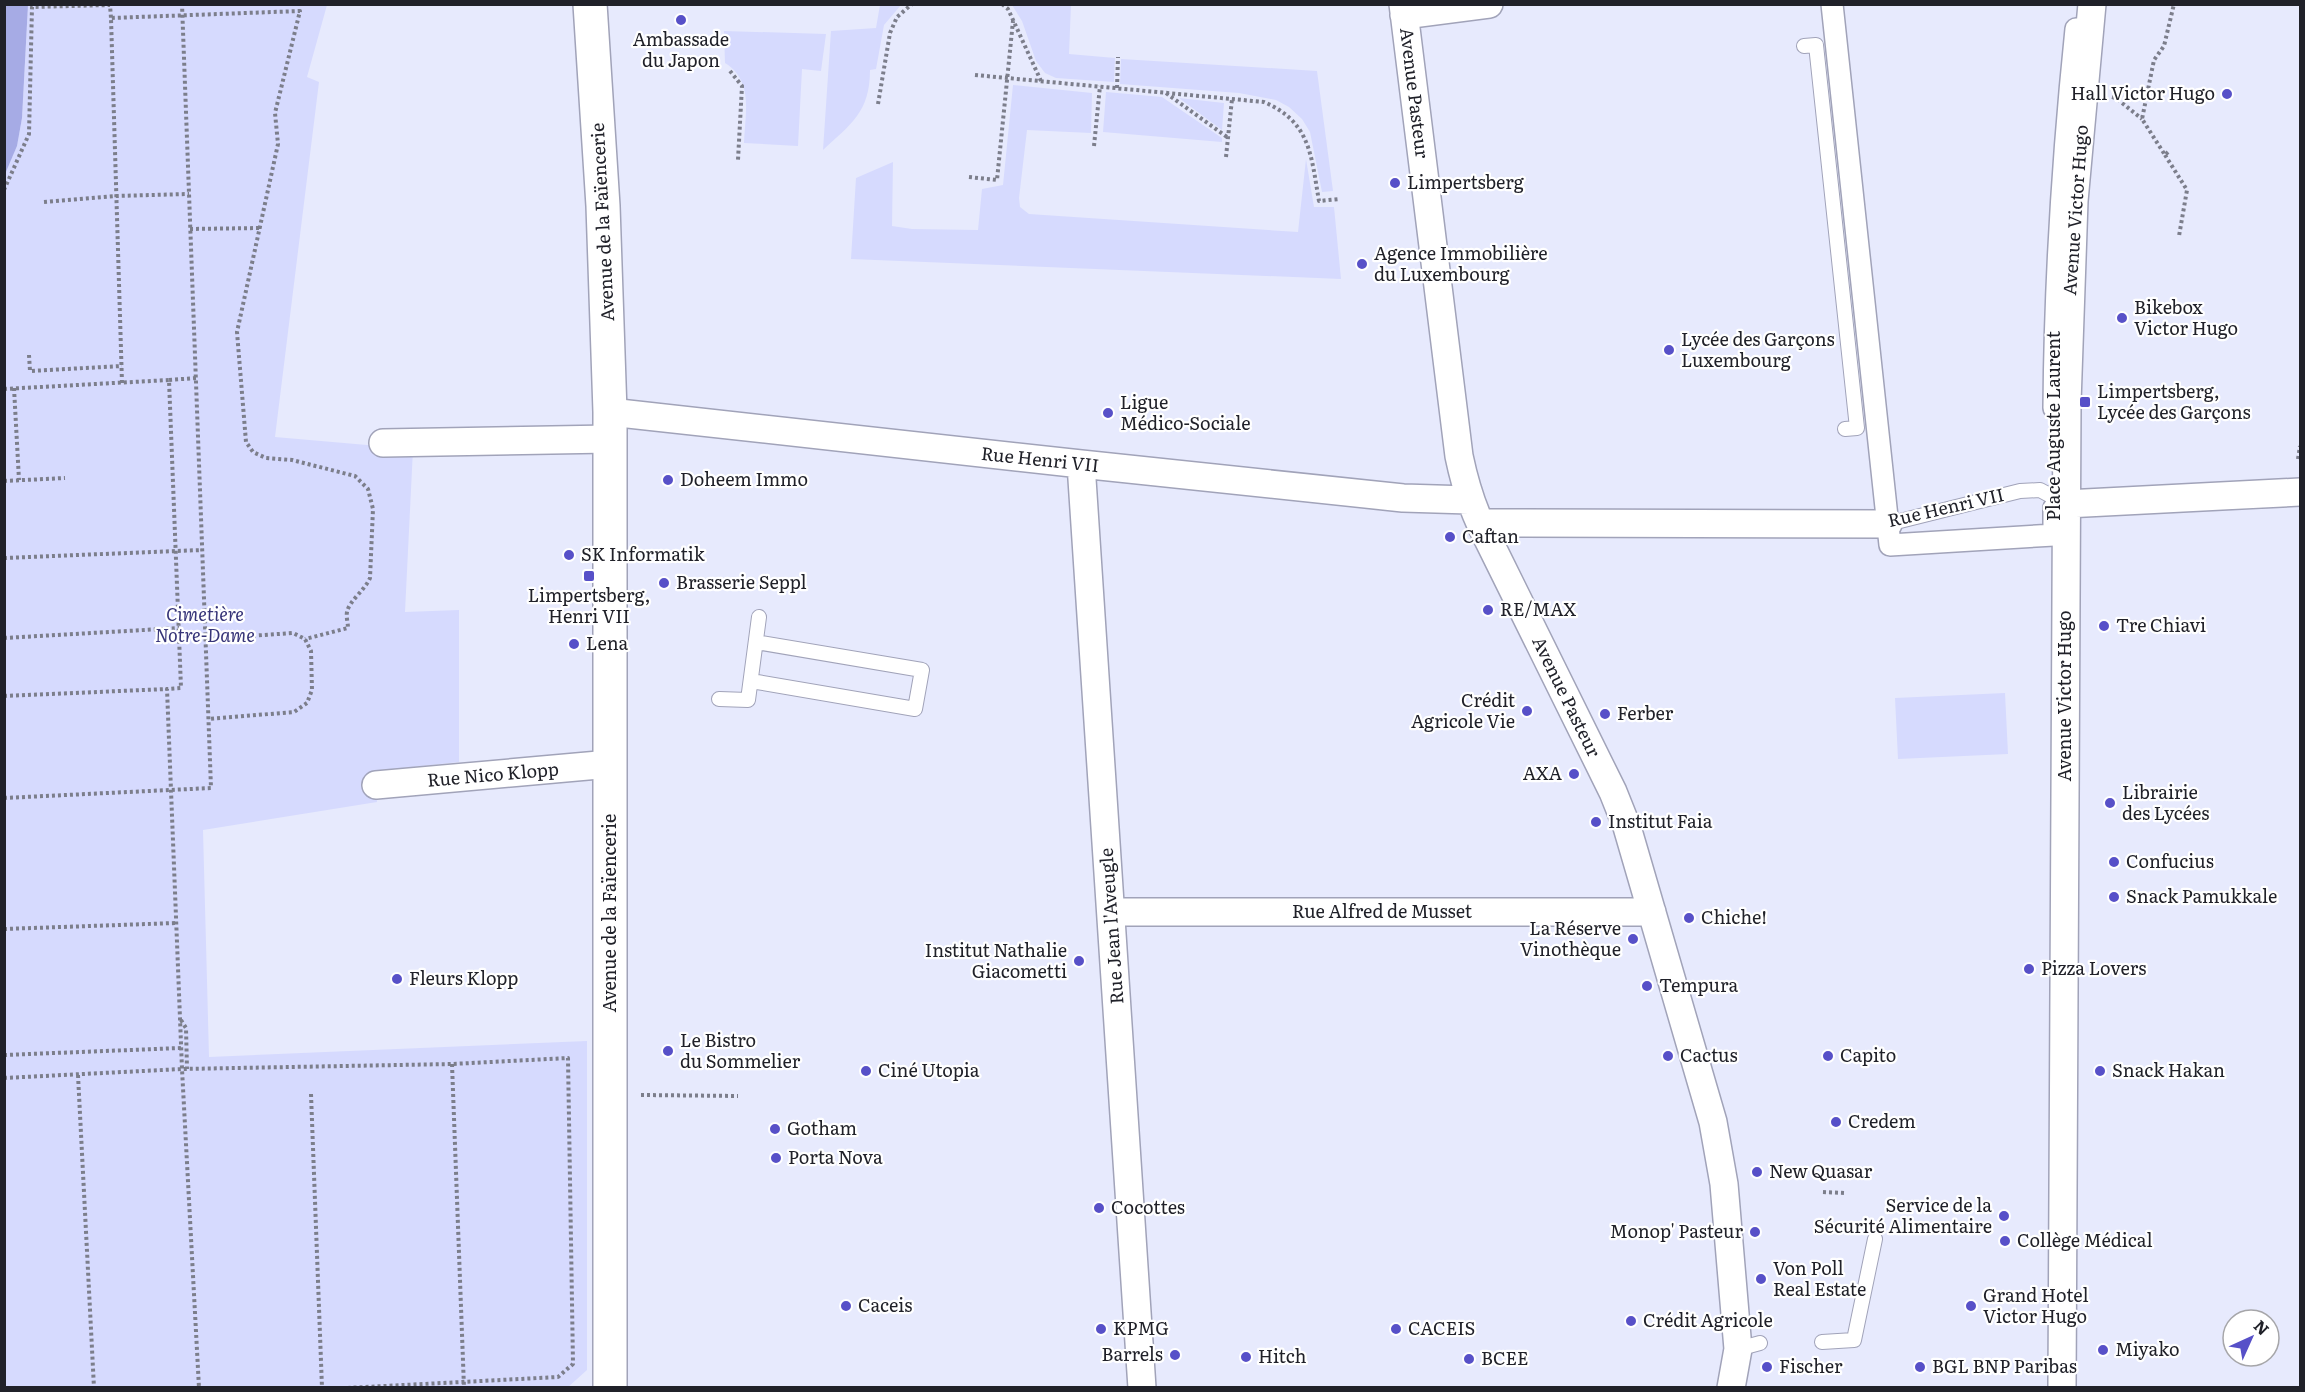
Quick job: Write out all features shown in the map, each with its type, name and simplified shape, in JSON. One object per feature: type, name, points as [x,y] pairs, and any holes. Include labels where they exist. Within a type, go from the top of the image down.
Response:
[{"type":"main road","name":"Avenue de la Faïencerie","points":[[590,4],[603,206],[610,425],[610,1388]]},
{"type":"street","points":[[1404,10],[1489,4]]},
{"type":"street","name":"Place Auguste Laurent","points":[[1832,4],[1890,545],[2054,535],[2060,501],[2055,324],[2058,253],[2065,137],[2079,4]]},
{"type":"street","name":"Avenue Victor Hugo","points":[[2062,1388],[2060,501],[2074,201],[2092,4]]},
{"type":"street","name":"Avenue Pasteur","points":[[1404,10],[1459,456],[1475,512],[1613,792],[1627,827],[1652,912],[1713,1122],[1724,1184],[1749,1346],[1731,1388]]},
{"type":"street","points":[[383,443],[610,425]]},
{"type":"street","name":"Rue Henri VII","points":[[610,425],[1081,464],[1403,498],[1475,512],[1888,524]]},
{"type":"street","name":"Rue Jean l'Aveugle","points":[[1081,464],[1142,1388]]},
{"type":"street","name":"Rue Henri VII","points":[[2060,501],[2301,492]]},
{"type":"street","name":"Rue Nico Klopp","points":[[376,785],[610,764]]},
{"type":"street","name":"Rue Alfred de Musset","points":[[1111,912],[1652,912]]},
{"type":"lane","points":[[1804,46],[1816,45],[1834,208],[1857,428],[1845,429]]},
{"type":"lane","name":"Rue Henri VII","points":[[1888,524],[2020,491],[2040,490],[2060,501]]},
{"type":"lane","points":[[719,699],[748,700],[759,617]]},
{"type":"lane","points":[[751,681],[915,709],[922,670],[756,642]]},
{"type":"lane","points":[[1822,1342],[1854,1340],[1875,1239]]},
{"type":"path","points":[[4,798],[211,788],[182,4]]},
{"type":"path","points":[[878,104],[890,33],[897,17],[912,4]]},
{"type":"path","points":[[1002,4],[1008,9],[1041,81]]},
{"type":"path","points":[[2142,119],[2154,60],[2164,46],[2174,4]]},
{"type":"path","points":[[4,189],[29,134],[32,7],[110,6],[122,383]]},
{"type":"path","points":[[111,18],[300,11],[275,113],[278,144],[237,332],[246,442],[253,452],[266,458],[292,460],[355,476],[368,489],[373,509],[370,578],[367,587],[350,605],[347,612],[348,628],[305,639]]},
{"type":"path","points":[[969,177],[997,180],[1013,21]]},
{"type":"path","points":[[1117,88],[1118,57]]},
{"type":"path","points":[[730,71],[742,86],[738,160]]},
{"type":"path","points":[[975,75],[1264,102],[1281,109],[1295,122],[1310,149],[1319,201],[1339,199]]},
{"type":"path","points":[[1094,146],[1100,86]]},
{"type":"path","points":[[1166,93],[1227,137]]},
{"type":"path","points":[[2116,98],[2142,119],[2167,154],[2187,190],[2180,236]]},
{"type":"path","points":[[1226,157],[1232,99]]},
{"type":"path","points":[[44,202],[116,196],[189,194]]},
{"type":"path","points":[[190,229],[259,228]]},
{"type":"path","points":[[29,355],[30,371],[122,366]]},
{"type":"path","points":[[4,389],[196,378]]},
{"type":"path","points":[[4,696],[181,688],[169,380]]},
{"type":"path","points":[[14,388],[19,480]]},
{"type":"path","points":[[2298,459],[2301,446]]},
{"type":"path","points":[[4,481],[65,478]]},
{"type":"path","points":[[4,558],[202,550]]},
{"type":"path","points":[[4,638],[179,628]]},
{"type":"path","points":[[205,639],[293,633],[305,639],[311,651],[312,690],[307,703],[294,712],[208,719]]},
{"type":"path","points":[[167,689],[181,1048],[185,1069]]},
{"type":"path","points":[[4,929],[176,923]]},
{"type":"path","points":[[180,1020],[186,1028],[185,1069],[199,1388]]},
{"type":"path","points":[[4,1055],[181,1048]]},
{"type":"path","points":[[4,1078],[185,1069],[453,1064],[568,1058],[573,1364],[558,1377],[346,1388]]},
{"type":"path","points":[[453,1064],[464,1388]]},
{"type":"path","points":[[78,1075],[94,1388]]},
{"type":"path","points":[[311,1094],[322,1388]]},
{"type":"path","points":[[634,1095],[738,1096]]},
{"type":"path","points":[[1823,1192],[1845,1193]]},
{"type":"green space","name":"Cimetière Notre-Dame","points":[[28,5],[327,5],[307,77],[319,82],[275,437],[413,449],[405,612],[459,610],[459,762],[375,771],[377,802],[203,830],[209,1057],[587,1041],[587,1370],[567,1388],[5,1388],[4,174],[17,146],[22,118]]},
{"type":"green space","points":[[880,5],[901,5],[884,25],[876,69],[870,70],[867,97],[857,116],[823,150],[831,31],[876,28]]},
{"type":"green space","points":[[1012,5],[1071,5],[1069,54],[1115,58],[1114,82],[1056,78],[1045,73],[1036,61],[1022,21]]},
{"type":"green space","points":[[724,31],[826,34],[821,71],[802,69],[798,146],[744,143],[746,98],[740,79],[725,63]]},
{"type":"green space","points":[[1121,59],[1317,71],[1333,191],[1322,192],[1310,132],[1302,119],[1289,107],[1276,100],[1239,93],[1120,84]]},
{"type":"green space","points":[[1013,85],[1092,93],[1091,133],[1027,130],[1019,198],[1020,207],[1029,214],[1298,232],[1306,159],[1314,207],[1334,207],[1341,279],[851,259],[856,178],[893,162],[892,226],[912,229],[978,230],[982,189],[1003,185]]},
{"type":"green space","points":[[1106,92],[1162,97],[1222,138],[1222,142],[1103,132]]},
{"type":"green space","points":[[1179,98],[1224,103],[1222,130]]},
{"type":"green space","points":[[2005,693],[2008,754],[1898,759],[1895,698]]},
{"type":"shaded area","points":[[5,4],[28,5],[22,118],[17,146],[5,174]]},
{"type":"place","name":"Ambassade du Japon","points":[[681,20]]},
{"type":"place","name":"Hall Victor Hugo","points":[[2227,94]]},
{"type":"place","name":"Limpertsberg","points":[[1395,183]]},
{"type":"place","name":"Agence Immobilière du Luxembourg","points":[[1362,264]]},
{"type":"place","name":"Bikebox Victor Hugo","points":[[2122,318]]},
{"type":"place","name":"Lycée des Garçons Luxembourg","points":[[1669,350]]},
{"type":"place","name":"Limpertsberg, Lycée des Garçons","points":[[2085,402]]},
{"type":"place","name":"Ligue Médico-Sociale","points":[[1108,413]]},
{"type":"place","name":"Doheem Immo","points":[[668,480]]},
{"type":"place","name":"Caftan","points":[[1450,537]]},
{"type":"place","name":"SK Informatik","points":[[569,555]]},
{"type":"place","name":"Limpertsberg, Henri VII","points":[[589,576]]},
{"type":"place","name":"Brasserie Seppl","points":[[664,583]]},
{"type":"place","name":"RE/MAX","points":[[1488,610]]},
{"type":"place","name":"Tre Chiavi","points":[[2104,626]]},
{"type":"place","name":"Lena","points":[[574,644]]},
{"type":"place","name":"Crédit Agricole Vie","points":[[1527,711]]},
{"type":"place","name":"Ferber","points":[[1605,714]]},
{"type":"place","name":"AXA","points":[[1574,774]]},
{"type":"place","name":"Librairie des Lycées","points":[[2110,803]]},
{"type":"place","name":"Institut Faia","points":[[1596,822]]},
{"type":"place","name":"Confucius","points":[[2114,862]]},
{"type":"place","name":"Snack Pamukkale","points":[[2114,897]]},
{"type":"place","name":"Chiche!","points":[[1689,918]]},
{"type":"place","name":"La Réserve Vinothèque","points":[[1633,939]]},
{"type":"place","name":"Institut Nathalie Giacometti","points":[[1079,961]]},
{"type":"place","name":"Pizza Lovers","points":[[2029,969]]},
{"type":"place","name":"Fleurs Klopp","points":[[397,979]]},
{"type":"place","name":"Tempura","points":[[1647,986]]},
{"type":"place","name":"Le Bistro du Sommelier","points":[[668,1051]]},
{"type":"place","name":"Cactus","points":[[1668,1056]]},
{"type":"place","name":"Capito","points":[[1828,1056]]},
{"type":"place","name":"Ciné Utopia","points":[[866,1071]]},
{"type":"place","name":"Snack Hakan","points":[[2100,1071]]},
{"type":"place","name":"Credem","points":[[1836,1122]]},
{"type":"place","name":"Gotham","points":[[775,1129]]},
{"type":"place","name":"Porta Nova","points":[[776,1158]]},
{"type":"place","name":"New Quasar","points":[[1757,1172]]},
{"type":"place","name":"Cocottes","points":[[1099,1208]]},
{"type":"place","name":"Service de la Sécurité Alimentaire","points":[[2004,1216]]},
{"type":"place","name":"Monop' Pasteur","points":[[1755,1232]]},
{"type":"place","name":"Collège Médical","points":[[2005,1241]]},
{"type":"place","name":"Von Poll Real Estate","points":[[1761,1279]]},
{"type":"place","name":"Caceis","points":[[846,1306]]},
{"type":"place","name":"Grand Hotel Victor Hugo","points":[[1971,1306]]},
{"type":"place","name":"Crédit Agricole","points":[[1631,1321]]},
{"type":"place","name":"KPMG","points":[[1101,1329]]},
{"type":"place","name":"CACEIS","points":[[1396,1329]]},
{"type":"place","name":"Miyako","points":[[2103,1350]]},
{"type":"place","name":"Barrels","points":[[1175,1355]]},
{"type":"place","name":"Hitch","points":[[1246,1357]]},
{"type":"place","name":"BCEE","points":[[1469,1359]]},
{"type":"place","name":"Fischer","points":[[1767,1367]]},
{"type":"place","name":"BGL BNP Paribas","points":[[1920,1367]]}]
